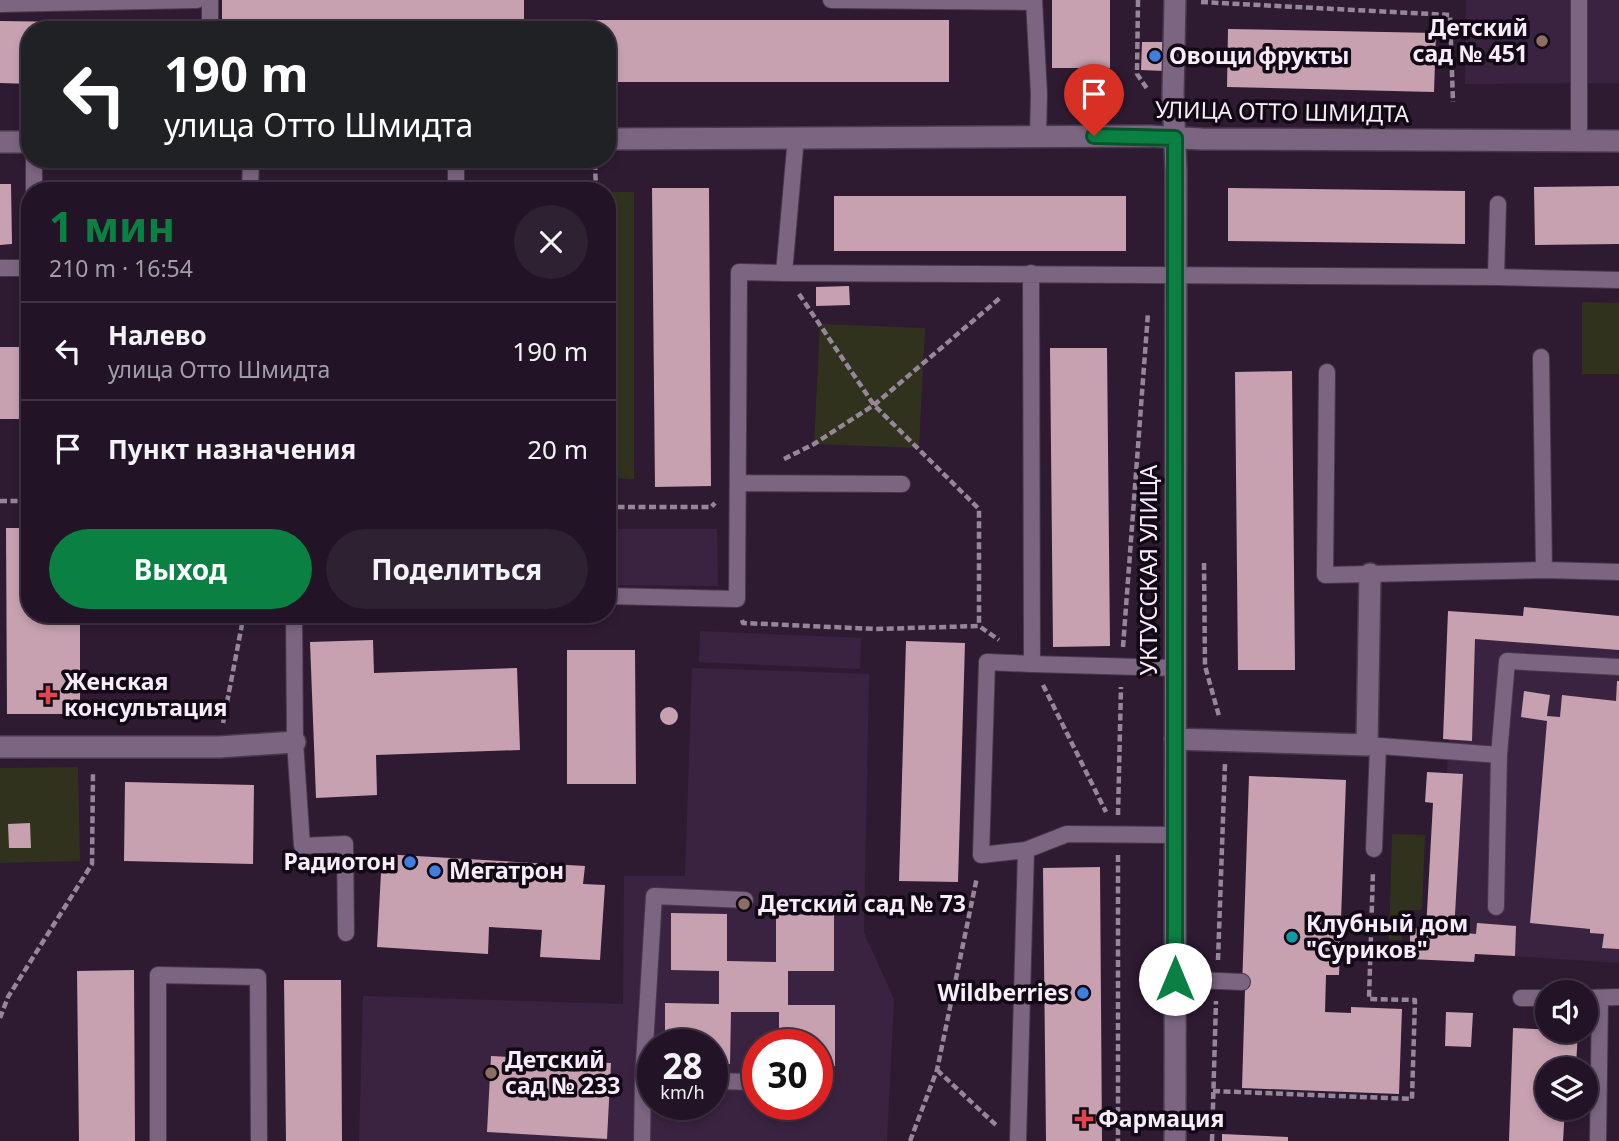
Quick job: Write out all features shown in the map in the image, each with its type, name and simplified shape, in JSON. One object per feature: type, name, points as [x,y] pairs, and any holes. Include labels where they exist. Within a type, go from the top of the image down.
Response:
[{"type":"street","name":"УКТУССКАЯ УЛИЦА","points":[[1175,0],[1175,1141]]},
{"type":"street","name":"УЛИЦА ОТТО ШМИДТА","points":[[616,139],[1150,135],[1201,139],[1619,141]]},
{"type":"street","points":[[0,142],[21,142]]},
{"type":"street","points":[[1175,739],[1373,745],[1370,573]]},
{"type":"street","points":[[0,747],[219,747],[295,742]]},
{"type":"lane","points":[[0,4],[197,0]]},
{"type":"lane","points":[[210,0],[210,21]]},
{"type":"lane","points":[[831,0],[1034,1],[1040,94],[1038,137]]},
{"type":"lane","points":[[1579,0],[1579,140]]},
{"type":"lane","points":[[784,273],[796,137]]},
{"type":"lane","points":[[1496,277],[1498,204]]},
{"type":"lane","points":[[0,268],[21,268]]},
{"type":"lane","points":[[616,596],[737,599],[739,272],[1031,272],[1619,280]]},
{"type":"lane","points":[[1031,272],[1032,664]]},
{"type":"lane","points":[[1541,357],[1544,570]]},
{"type":"lane","points":[[1327,372],[1325,575],[1544,570],[1619,572]]},
{"type":"lane","points":[[738,483],[902,484]]},
{"type":"lane","points":[[293,623],[295,742],[302,846],[345,844],[346,933]]},
{"type":"lane","points":[[1496,907],[1499,755],[1507,661],[1619,667]]},
{"type":"lane","points":[[1175,668],[987,662],[981,855],[1026,850],[1067,834],[1175,835]]},
{"type":"lane","points":[[1374,849],[1373,745],[1499,755]]},
{"type":"lane","points":[[1018,1141],[1026,850]]},
{"type":"lane","points":[[650,1029],[654,896],[745,900]]},
{"type":"lane","points":[[158,1141],[158,975],[258,977],[259,1141]]},
{"type":"lane","points":[[1175,979],[1242,982]]},
{"type":"lane","points":[[1521,998],[1535,998]]},
{"type":"lane","points":[[1598,998],[1619,998]]},
{"type":"lane","points":[[1595,1043],[1598,1141]]},
{"type":"lane","points":[[642,1141],[644,1120]]},
{"type":"path","points":[[1138,0],[1137,74],[1150,94]]},
{"type":"path","points":[[1201,2],[1450,15],[1453,102]]},
{"type":"path","points":[[782,461],[814,444],[874,405],[1031,272]]},
{"type":"path","points":[[737,599],[743,623],[876,629],[979,626],[979,509],[874,405],[784,273]]},
{"type":"path","points":[[616,507],[711,507],[738,483]]},
{"type":"path","points":[[0,501],[21,500]]},
{"type":"path","points":[[219,747],[242,623]]},
{"type":"path","points":[[1032,664],[1118,835]]},
{"type":"path","points":[[1212,1141],[1226,739]]},
{"type":"path","points":[[0,1018],[8,997],[92,863],[93,748]]},
{"type":"path","points":[[1213,1091],[1412,1099],[1415,1000],[1368,999],[1374,849]]},
{"type":"path","points":[[910,1141],[937,1070],[981,855]]},
{"type":"path","points":[[937,1070],[1003,1132]]},
{"type":"shaded area","name":"Детский сад № 451","points":[[1466,0],[1619,0],[1619,83],[1465,84]]},
{"type":"shaded area","points":[[616,529],[717,529],[718,586],[616,585]]},
{"type":"shaded area","points":[[1456,624],[1619,634],[1619,963],[1436,951]]},
{"type":"shaded area","points":[[700,631],[861,638],[860,669],[699,662]]},
{"type":"shaded area","name":"Детский сад № 73","points":[[692,668],[869,674],[864,933],[894,999],[887,1141],[359,1141],[363,996],[623,1004],[624,876],[685,876]]},
{"type":"green space","points":[[616,192],[634,192],[634,479],[616,478]]},
{"type":"green space","points":[[1582,302],[1619,303],[1619,374],[1582,374]]},
{"type":"green space","points":[[820,324],[925,328],[919,448],[814,444]]},
{"type":"green space","points":[[78,767],[80,861],[0,863],[0,768]]},
{"type":"green space","points":[[1392,834],[1425,835],[1422,910],[1403,910],[1402,940],[1389,940]]},
{"type":"building","points":[[222,0],[524,0],[524,20],[949,20],[949,82],[616,82],[616,21],[222,21]]},
{"type":"building","points":[[1052,0],[1110,0],[1110,68],[1052,68]]},
{"type":"building","points":[[0,21],[21,21],[21,84],[0,83]]},
{"type":"building","points":[[1228,29],[1436,33],[1434,92],[1227,87]]},
{"type":"building","points":[[1142,42],[1166,42],[1165,71],[1141,70]]},
{"type":"building","points":[[0,184],[11,184],[12,244],[0,245]]},
{"type":"building","points":[[1619,186],[1619,244],[1535,245],[1534,187]]},
{"type":"building","points":[[652,188],[709,188],[711,486],[655,487]]},
{"type":"building","points":[[1228,188],[1465,191],[1465,244],[1228,241]]},
{"type":"building","points":[[834,196],[1126,196],[1126,251],[834,251]]},
{"type":"building","points":[[849,286],[850,305],[816,306],[816,287]]},
{"type":"building","points":[[0,347],[21,347],[21,419],[0,419]]},
{"type":"building","points":[[1050,348],[1107,348],[1110,646],[1053,647]]},
{"type":"building","points":[[1292,371],[1295,670],[1238,670],[1235,372]]},
{"type":"building","points":[[6,528],[21,528],[21,623],[80,623],[80,714],[7,714]]},
{"type":"building","points":[[1524,607],[1619,616],[1619,650],[1475,639],[1472,741],[1443,739],[1448,611],[1523,616]]},
{"type":"building","points":[[373,640],[374,673],[517,668],[520,750],[376,755],[377,795],[316,798],[310,642]]},
{"type":"building","points":[[906,641],[965,643],[958,882],[899,881]]},
{"type":"building","points":[[567,650],[635,650],[636,784],[567,784]]},
{"type":"building","points":[[1617,681],[1619,949],[1602,948],[1604,934],[1590,933],[1590,929],[1530,923],[1547,721],[1521,717],[1524,691],[1550,695],[1547,716],[1560,717],[1562,695],[1616,701]]},
{"type":"building","points":[[669,707],[675,710],[678,716],[675,722],[669,725],[663,722],[660,716],[663,710]]},
{"type":"building","points":[[1427,772],[1463,774],[1454,932],[1476,934],[1477,923],[1516,926],[1515,956],[1475,954],[1474,962],[1410,959],[1410,928],[1426,929],[1433,803],[1425,802]]},
{"type":"building","name":"Клубный дом \"Суриков\"","points":[[1249,776],[1346,780],[1339,975],[1326,975],[1325,1012],[1351,1013],[1351,1007],[1402,1009],[1399,1094],[1242,1088],[1245,989],[1242,989]]},
{"type":"building","points":[[125,782],[254,785],[253,864],[124,861]]},
{"type":"building","points":[[30,823],[31,848],[9,848],[8,824]]},
{"type":"building","points":[[382,854],[585,866],[583,884],[605,885],[600,960],[540,957],[542,930],[489,927],[488,954],[377,947]]},
{"type":"building","points":[[1100,867],[1102,1141],[1046,1141],[1043,868]]},
{"type":"building","points":[[671,913],[727,914],[727,961],[776,962],[776,914],[834,915],[834,971],[788,971],[788,1005],[835,1005],[835,1066],[833,1029],[779,1029],[779,1012],[731,1012],[730,1064],[728,1029],[665,1029],[665,1003],[719,1004],[719,971],[671,970]]},
{"type":"building","points":[[134,970],[135,1141],[79,1141],[77,971]]},
{"type":"building","points":[[284,980],[341,980],[342,1141],[286,1141]]},
{"type":"building","points":[[1446,1012],[1473,1013],[1471,1047],[1445,1046]]},
{"type":"building","points":[[1513,1028],[1535,1029],[1535,1043],[1577,1043],[1577,1057],[1535,1057],[1535,1120],[1564,1120],[1563,1141],[1509,1141]]},
{"type":"building","points":[[491,1056],[530,1058],[530,1068],[575,1070],[575,1061],[611,1063],[607,1139],[487,1132]]},
{"type":"building","points":[[1222,1134],[1288,1137],[1288,1141],[1222,1141]]},
{"type":"place","name":"Детский сад № 451","points":[[1542,41]]},
{"type":"place","name":"Овощи фрукты","points":[[1155,56]]},
{"type":"place","name":"Женская консультация","points":[[48,695]]},
{"type":"place","name":"Радиотон","points":[[410,862]]},
{"type":"place","name":"Мегатрон","points":[[435,871]]},
{"type":"place","name":"Детский сад № 73","points":[[744,904]]},
{"type":"place","name":"Клубный дом \"Суриков\"","points":[[1292,937]]},
{"type":"place","name":"Wildberries","points":[[1083,993]]},
{"type":"place","name":"Детский сад № 233","points":[[491,1073]]},
{"type":"place","name":"Фармация","points":[[1084,1119]]},
{"type":"route","points":[[1094,136],[1150,135],[1175,138],[1175,979]]}]
